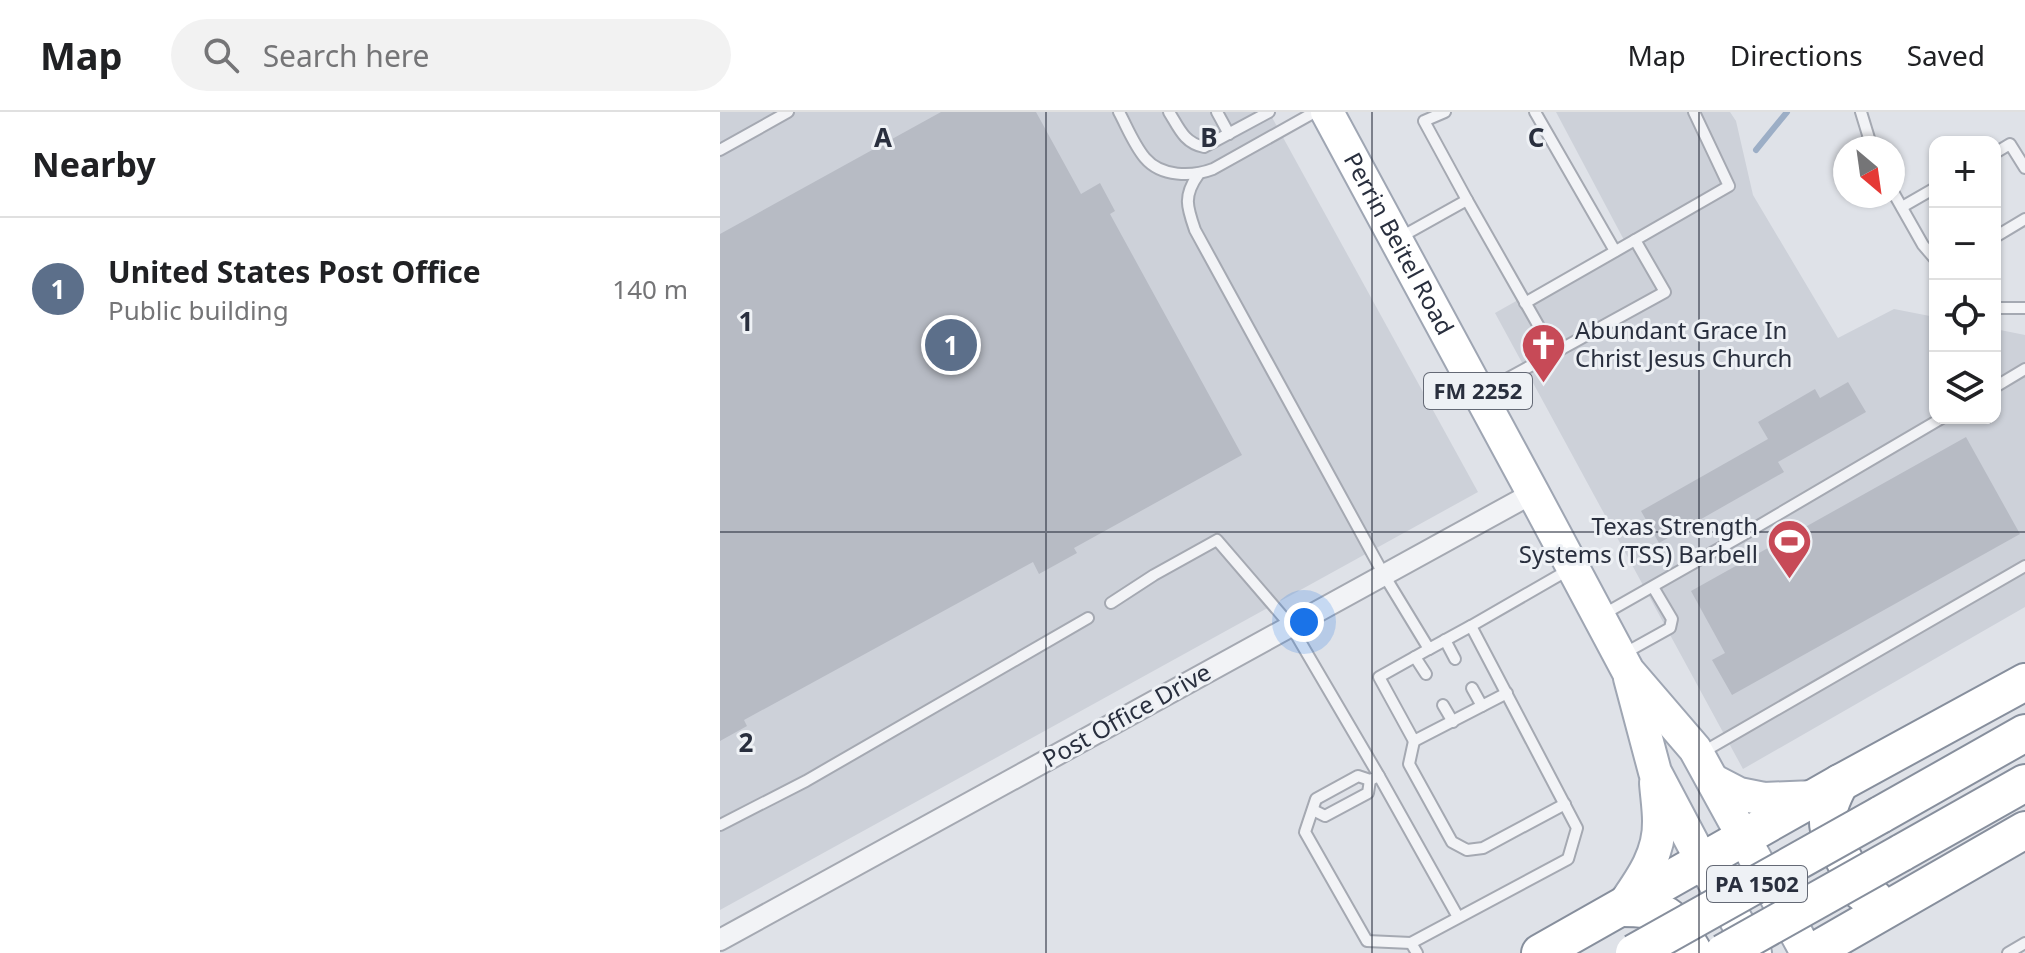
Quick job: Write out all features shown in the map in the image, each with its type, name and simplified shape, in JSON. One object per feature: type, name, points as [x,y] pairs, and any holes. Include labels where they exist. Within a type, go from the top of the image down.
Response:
[{"type":"highway","points":[[1540,953],[2025,682]]},
{"type":"highway","name":"PA 1502","points":[[1634,953],[2025,733]]},
{"type":"highway","name":"PA 1502","points":[[1723,953],[2025,783]]},
{"type":"highway","points":[[1827,790],[1829,830],[1860,891],[1886,909]]},
{"type":"highway","points":[[1809,953],[2025,830]]},
{"type":"highway","points":[[1621,908],[1646,908],[1669,916],[1694,953]]},
{"type":"main road","name":"Perrin Beitel Road","points":[[1327,112],[1624,664],[1706,768],[1809,953]]},
{"type":"main road","name":"Perrin Beitel Road","points":[[1624,664],[1655,772],[1755,953]]},
{"type":"main road","points":[[1706,768],[1739,794],[1764,799],[1827,790]]},
{"type":"main road","points":[[1621,908],[1645,874],[1654,852],[1659,824],[1655,772]]},
{"type":"main road","points":[[1852,953],[1886,909]]},
{"type":"street","name":"Post Office Drive","points":[[720,940],[1533,493]]},
{"type":"lane","points":[[720,150],[788,112]]},
{"type":"lane","points":[[1119,112],[1143,156],[1151,164],[1179,174],[1198,175],[1315,112]]},
{"type":"lane","points":[[1169,112],[1184,137],[1194,145],[1204,147],[1269,112]]},
{"type":"lane","points":[[1217,112],[1229,134]]},
{"type":"lane","points":[[1445,112],[1424,121],[1554,353]]},
{"type":"lane","points":[[1535,112],[1615,251]]},
{"type":"lane","points":[[1525,303],[1729,186],[1694,112]]},
{"type":"lane","points":[[1861,112],[1868,136]]},
{"type":"lane","points":[[2001,149],[2010,144],[2025,168]]},
{"type":"lane","points":[[1198,175],[1188,188],[1188,207],[1195,230],[1384,575],[1429,649]]},
{"type":"lane","points":[[1905,205],[1929,191]]},
{"type":"lane","points":[[1396,240],[1467,200]]},
{"type":"lane","points":[[1903,208],[1929,252]]},
{"type":"lane","points":[[2001,233],[2025,219]]},
{"type":"lane","points":[[1479,394],[1665,292],[1635,240]]},
{"type":"lane","points":[[2001,308],[2025,308]]},
{"type":"lane","points":[[2001,383],[2025,369]]},
{"type":"lane","points":[[1599,617],[1932,424]]},
{"type":"lane","points":[[1111,603],[1217,540],[1291,626],[1375,778],[1458,917]]},
{"type":"lane","points":[[1706,768],[2025,566]]},
{"type":"lane","points":[[1565,804],[1483,848],[1467,850],[1452,842],[1409,764],[1414,741],[1379,677],[1571,568]]},
{"type":"lane","points":[[1624,664],[1670,628],[1672,619],[1653,587]]},
{"type":"lane","points":[[720,825],[806,781],[1088,618]]},
{"type":"lane","points":[[1375,778],[1358,776],[1316,799],[1305,832],[1367,941],[1414,948],[1458,917],[1568,859],[1577,828],[1471,626]]},
{"type":"lane","points":[[1445,640],[1455,659]]},
{"type":"lane","points":[[1415,657],[1426,674]]},
{"type":"lane","points":[[1472,688],[1482,706]]},
{"type":"lane","points":[[1414,741],[1507,693]]},
{"type":"lane","points":[[1443,705],[1453,722]]},
{"type":"lane","points":[[1313,810],[1325,816],[1368,793],[1375,778]]},
{"type":"lane","points":[[2008,953],[2025,943]]},
{"type":"shaded area","points":[[720,112],[1269,112],[1478,492],[720,910]]},
{"type":"shaded area","points":[[1556,112],[1730,112],[1736,121],[1753,195],[1838,338],[1894,309],[1929,316],[1929,424],[2001,424],[2001,330],[2025,335],[2025,607],[1743,769],[1495,313],[1624,240]]},
{"type":"building","points":[[941,112],[1036,112],[1081,194],[1100,183],[1115,211],[1110,214],[1242,455],[1074,548],[1077,553],[1039,574],[1033,562],[744,720],[747,726],[720,741],[720,234]]},
{"type":"building","points":[[1848,382],[1866,412],[1778,462],[1784,472],[1659,543],[1641,511],[1768,439],[1758,422],[1815,389],[1820,398]]},
{"type":"building","points":[[1966,437],[2020,534],[1732,695],[1712,660],[1725,653],[1691,591]]},
{"type":"waterway","points":[[1756,150],[1787,112]]},
{"type":"place","name":"United States Post Office","points":[[951,345]]},
{"type":"place","name":"Abundant Grace In Christ Jesus Church","points":[[1544,384]]},
{"type":"place","name":"Texas Strength Systems (TSS) Barbell","points":[[1789,580]]}]
